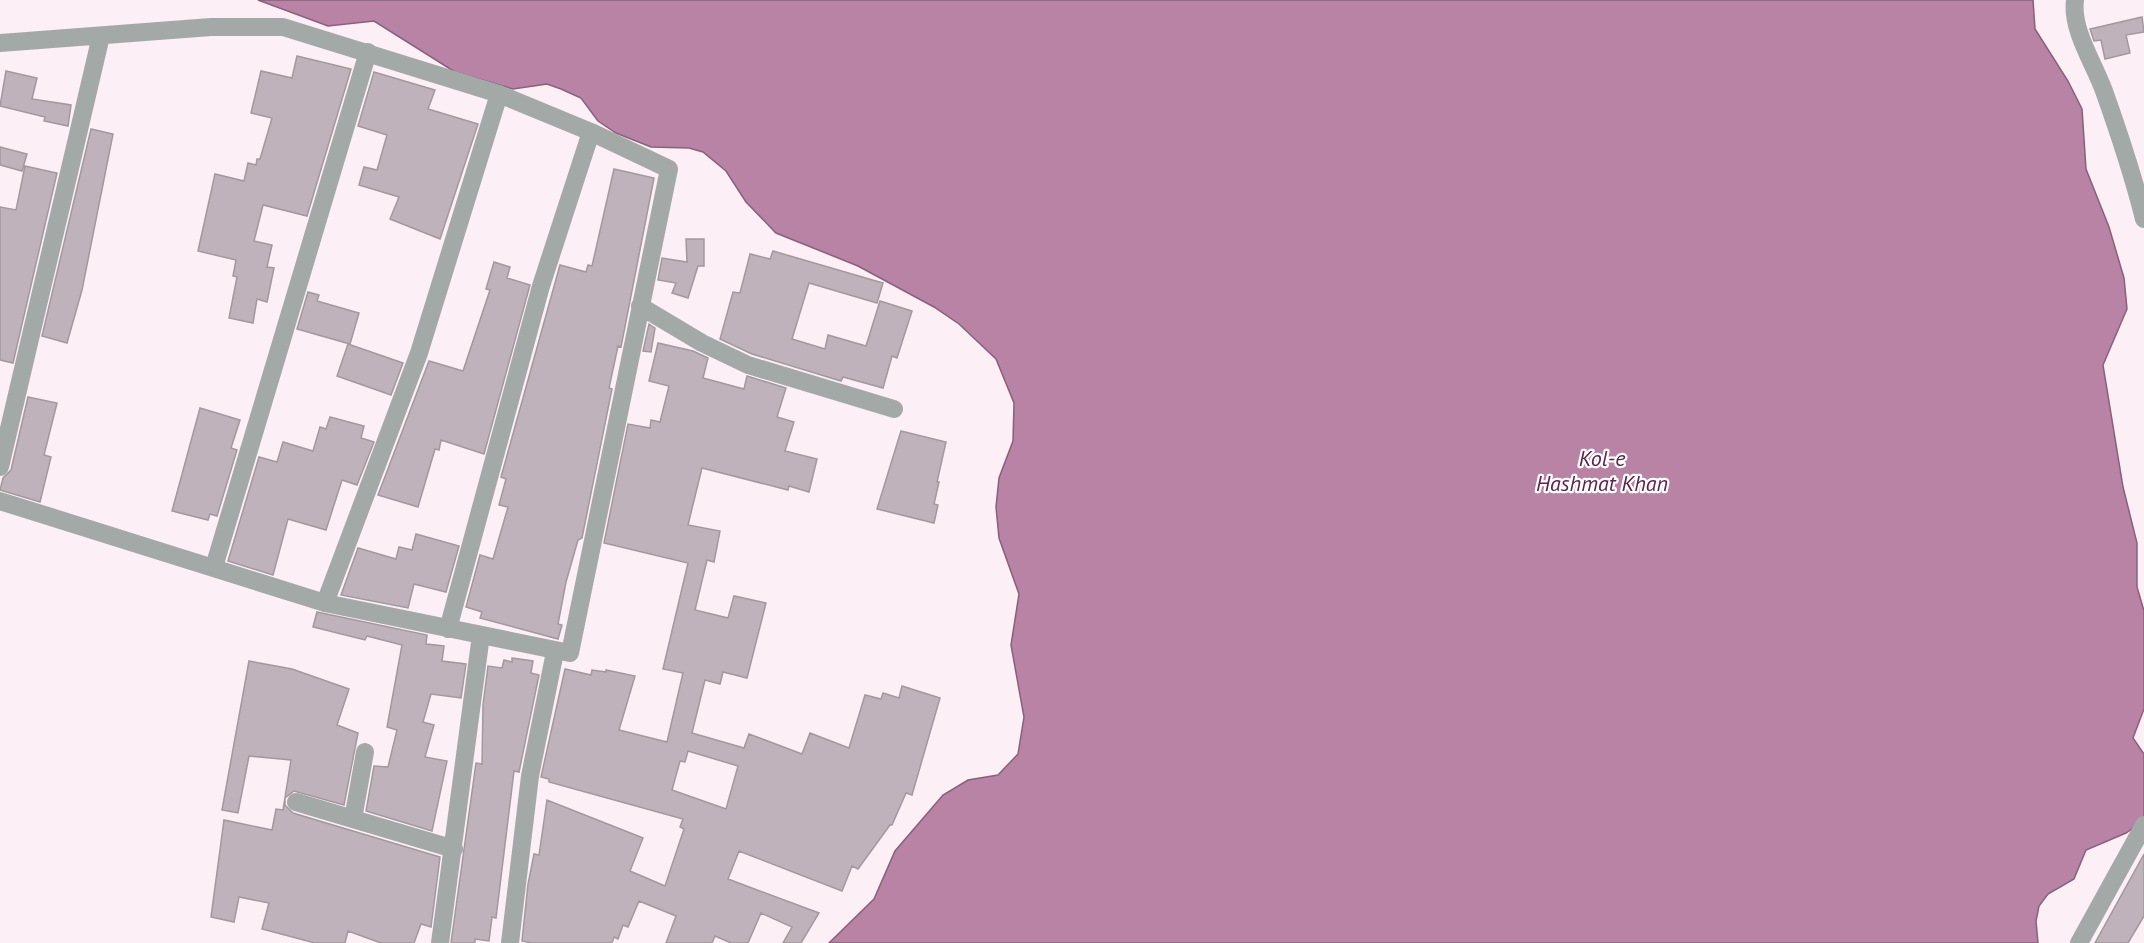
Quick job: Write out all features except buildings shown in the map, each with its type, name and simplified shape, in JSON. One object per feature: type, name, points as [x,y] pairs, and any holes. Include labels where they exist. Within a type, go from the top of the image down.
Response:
[{"type":"street","points":[[2074,0],[2073,14],[2103,88],[2135,180],[2144,219]]},
{"type":"street","points":[[0,43],[211,27],[283,27],[499,94],[591,132],[669,169],[570,653],[555,652],[325,603],[0,501]]},
{"type":"street","points":[[0,467],[101,36]]},
{"type":"street","points":[[214,567],[368,52]]},
{"type":"street","points":[[325,603],[419,353],[499,94]]},
{"type":"street","points":[[448,629],[541,286],[591,132]]},
{"type":"street","points":[[640,306],[702,343],[748,365],[894,409]]},
{"type":"street","points":[[440,943],[481,635]]},
{"type":"street","points":[[511,943],[530,777],[555,652]]},
{"type":"street","points":[[352,819],[365,752]]},
{"type":"street","points":[[296,802],[454,849]]},
{"type":"street","points":[[2079,943],[2144,825]]},
{"type":"water","name":"Kol-e Hashmat Khan","points":[[258,0],[2033,0],[2035,29],[2068,81],[2082,109],[2086,169],[2109,227],[2124,278],[2127,309],[2103,365],[2123,487],[2137,543],[2137,587],[2144,611],[2144,709],[2133,738],[2144,754],[2144,820],[2126,833],[2086,850],[2074,879],[2048,894],[2039,906],[2036,921],[2038,943],[829,943],[874,899],[895,851],[943,795],[968,780],[998,775],[1018,754],[1024,717],[1011,645],[1019,594],[999,538],[996,507],[999,478],[1013,441],[1014,403],[996,359],[959,324],[934,307],[858,266],[776,233],[746,202],[726,171],[703,152],[689,148],[651,147],[616,133],[598,121],[581,98],[547,84],[513,89],[455,72],[374,21],[328,26]]}]
